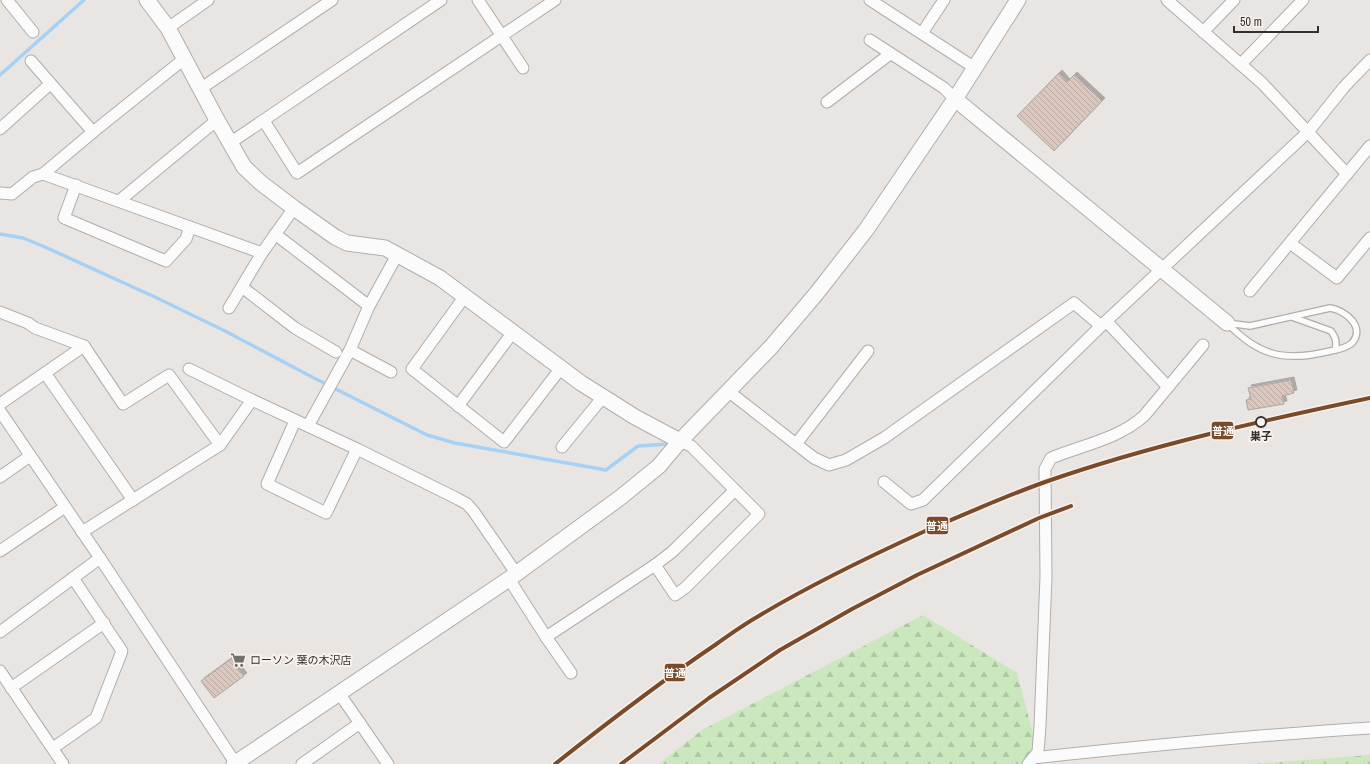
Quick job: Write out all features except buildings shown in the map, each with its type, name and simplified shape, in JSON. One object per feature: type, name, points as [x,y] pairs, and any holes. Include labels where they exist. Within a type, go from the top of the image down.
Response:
[{"type":"street","points":[[8,0],[33,32]]},
{"type":"street","points":[[147,0],[168,28],[244,167],[261,183],[334,237],[347,243],[385,248],[440,278],[561,368],[603,397],[635,417],[691,446],[758,514],[685,588],[675,595],[655,565]]},
{"type":"street","points":[[168,28],[208,0]]},
{"type":"street","points":[[230,143],[440,0]]},
{"type":"street","points":[[478,0],[523,68]]},
{"type":"street","points":[[264,121],[297,172],[555,0]]},
{"type":"street","points":[[870,0],[975,68]]},
{"type":"street","points":[[922,33],[944,0]]},
{"type":"street","points":[[0,411],[100,558],[235,764],[513,576],[621,497],[659,466],[680,441],[776,341],[816,294],[866,230],[955,99],[1018,0]]},
{"type":"street","points":[[1167,0],[1262,83],[1347,174]]},
{"type":"street","points":[[1204,32],[1234,0]]},
{"type":"street","points":[[1241,64],[1303,0]]},
{"type":"street","points":[[200,89],[329,1]]},
{"type":"street","points":[[870,40],[944,88],[955,99],[1227,323]]},
{"type":"street","points":[[827,102],[890,54]]},
{"type":"street","points":[[0,193],[12,194],[33,177],[44,174],[93,132],[184,59]]},
{"type":"street","points":[[884,482],[911,504],[923,500],[1104,324],[1308,132],[1344,87],[1370,60]]},
{"type":"street","points":[[30,61],[93,132]]},
{"type":"street","points":[[0,129],[50,84]]},
{"type":"street","points":[[119,201],[217,120]]},
{"type":"street","points":[[1250,292],[1370,146]]},
{"type":"street","points":[[44,174],[262,253]]},
{"type":"street","points":[[76,185],[64,218],[166,261],[186,239],[190,227]]},
{"type":"street","points":[[229,308],[262,253],[294,208]]},
{"type":"street","points":[[275,234],[369,306]]},
{"type":"street","points":[[1290,243],[1337,278],[1370,238]]},
{"type":"street","points":[[308,426],[350,350],[369,306],[397,255]]},
{"type":"street","points":[[242,287],[295,328],[336,352]]},
{"type":"street","points":[[465,296],[412,370],[504,442],[561,368]]},
{"type":"street","points":[[728,391],[814,458],[829,465],[846,460],[884,438],[1074,303],[1104,324],[1168,387]]},
{"type":"street","points":[[0,312],[28,323],[35,328],[84,346],[123,404],[170,375],[220,445]]},
{"type":"street","points":[[458,406],[513,332]]},
{"type":"street","points":[[0,404],[84,346]]},
{"type":"street","points":[[1030,761],[1038,752],[1040,732],[1046,577],[1045,470],[1051,458],[1121,432],[1134,425],[1144,416],[1203,346]]},
{"type":"street","points":[[350,350],[391,372]]},
{"type":"street","points":[[796,444],[868,352]]},
{"type":"street","points":[[189,369],[295,421],[357,449],[467,504],[513,576],[546,637],[571,673]]},
{"type":"street","points":[[44,373],[133,500]]},
{"type":"street","points":[[562,447],[603,397]]},
{"type":"street","points":[[82,532],[220,445],[252,400]]},
{"type":"street","points":[[295,421],[267,484],[326,513],[357,449]]},
{"type":"street","points":[[0,477],[30,456]]},
{"type":"street","points":[[546,637],[655,565],[672,552],[735,490]]},
{"type":"street","points":[[0,551],[65,507]]},
{"type":"street","points":[[2,626],[100,558]]},
{"type":"street","points":[[53,748],[96,718],[122,651],[73,578]]},
{"type":"street","points":[[11,688],[104,623]]},
{"type":"street","points":[[0,671],[63,764]]},
{"type":"street","points":[[339,693],[388,764]]},
{"type":"street","points":[[302,764],[360,723]]},
{"type":"street","points":[[1030,761],[1203,741],[1370,728]]},
{"type":"lane","points":[[1330,308],[1338,309],[1346,314],[1354,322],[1357,329],[1356,337],[1348,346],[1307,356],[1271,354],[1252,345],[1239,336],[1227,323],[1250,326],[1330,308]]},
{"type":"lane","points":[[1291,317],[1331,332],[1337,343],[1335,350]]},
{"type":"green space","points":[[923,615],[1017,673],[1041,764],[659,764],[702,730]]},
{"type":"green space","points":[[1370,755],[1370,764],[1252,764]]},
{"type":"waterway","points":[[0,75],[84,0]]},
{"type":"waterway","points":[[0,234],[23,238],[157,298],[225,331],[427,435],[455,443],[606,470],[638,446],[668,444]]},
{"type":"transit line","name":"普通","points":[[555,764],[654,688],[746,623],[818,583],[923,532],[1029,488],[1125,456],[1247,425],[1370,398]]},
{"type":"transit line","name":"普通","points":[[621,764],[709,698],[780,650],[852,609],[917,575],[1039,518],[1071,506]]},
{"type":"place","name":"巣子","points":[[1261,422]]},
{"type":"place","name":"ローソン 葉の木沢店","points":[[238,660]]}]
